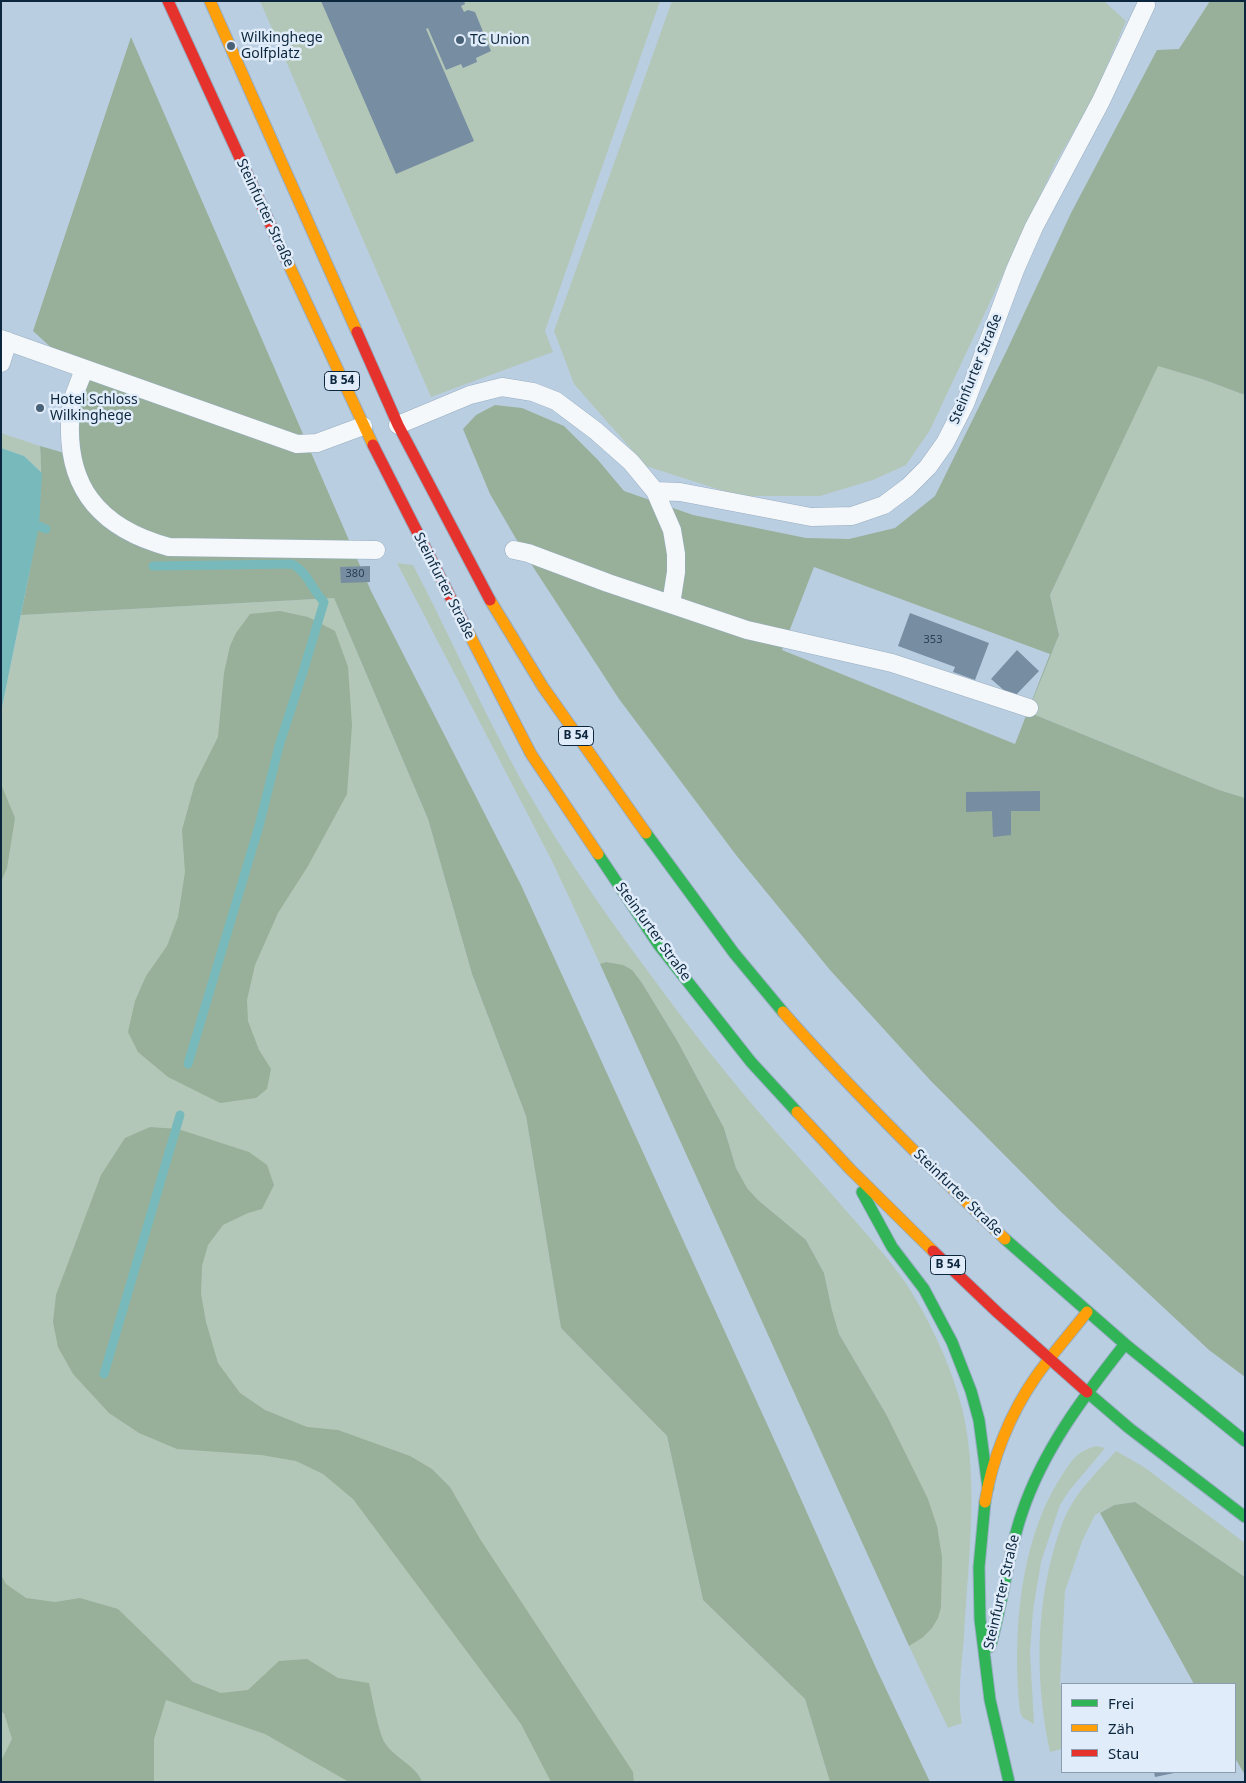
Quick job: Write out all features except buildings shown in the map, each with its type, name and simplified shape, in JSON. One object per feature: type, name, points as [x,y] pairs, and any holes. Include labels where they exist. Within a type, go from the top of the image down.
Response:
[{"type":"main road","name":"Steinfurter Straße","points":[[168,1],[363,426],[531,754],[658,944],[751,1062],[850,1168],[998,1313],[1087,1392]]},
{"type":"main road","name":"Steinfurter Straße","points":[[210,1],[398,425],[485,592],[543,687],[684,886],[734,953],[821,1055],[886,1123],[1019,1252],[1125,1344],[1087,1392],[1050,1451],[1033,1483],[1013,1543],[1005,1587],[986,1660]]},
{"type":"main road","points":[[850,1168],[892,1247],[924,1289],[952,1342],[971,1391],[979,1420],[988,1488]]},
{"type":"main road","name":"Steinfurter Straße","points":[[1009,1782],[990,1700],[980,1619],[979,1590],[982,1521],[990,1473],[1009,1424],[1034,1379],[1088,1312]]},
{"type":"main road","name":"B 54","points":[[1125,1344],[1245,1441]]},
{"type":"main road","name":"B 54","points":[[1087,1392],[1129,1428],[1245,1517]]},
{"type":"lane","name":"Steinfurter Straße","points":[[655,492],[680,492],[811,517],[852,516],[884,505],[915,481],[928,467],[945,442],[965,404],[1015,270],[1034,227],[1101,101],[1146,5]]},
{"type":"lane","points":[[1,363],[5,340],[297,444],[317,443],[363,426]]},
{"type":"lane","points":[[84,369],[70,407],[70,438],[74,463],[80,484],[92,503],[127,532],[147,541],[169,547],[376,550]]},
{"type":"lane","points":[[398,425],[470,395],[502,387],[533,392],[556,401],[596,431],[631,462],[655,492],[672,530],[676,554],[676,572],[671,604]]},
{"type":"lane","points":[[514,550],[528,553],[747,630],[892,663],[1029,708]]},
{"type":"shaded area","points":[[260,1],[660,1],[545,331],[553,352],[431,397]]},
{"type":"shaded area","points":[[672,1],[1104,1],[1126,21],[1093,98],[1055,164],[930,430],[906,465],[873,480],[820,496],[739,496],[646,466],[574,384],[554,331]]},
{"type":"shaded area","points":[[1210,1],[1245,1],[1245,395],[1202,379],[1158,366],[1050,595],[1059,635],[1028,712],[1219,790],[1245,798],[1245,1377],[1209,1350],[1059,1210],[930,1080],[830,970],[736,855],[619,699],[526,556],[490,494],[463,429],[476,415],[495,405],[522,408],[564,426],[598,460],[624,491],[693,515],[806,538],[849,539],[895,528],[935,496],[1007,350],[1071,213],[1157,50],[1179,49]],"holes":[[[814,567],[1050,654],[1015,744],[782,650]]]},
{"type":"shaded area","points":[[131,37],[371,591],[521,885],[788,1470],[876,1668],[930,1782],[830,1782],[805,1699],[703,1600],[667,1436],[561,1328],[526,1116],[472,974],[428,819],[334,598],[21,615],[39,510],[41,489],[40,446],[68,454],[76,370],[33,331]]},
{"type":"shaded area","points":[[1158,365],[1245,395],[1245,798],[1219,790],[1028,712],[1059,635],[1050,595]]},
{"type":"shaded area","points":[[1,433],[40,446],[42,473],[24,456],[1,448]]},
{"type":"shaded area","points":[[1,448],[24,456],[42,473],[39,526],[1,712]]},
{"type":"shaded area","points":[[397,563],[413,565],[493,727],[521,779],[555,837],[592,893],[663,992],[716,1060],[757,1110],[879,1248],[905,1282],[929,1323],[949,1367],[959,1397],[966,1425],[970,1454],[971,1515],[960,1680],[962,1723],[948,1728],[909,1646],[922,1638],[886,1414],[839,1334],[824,1273],[806,1240],[758,1200],[747,1188],[736,1168],[724,1128],[678,1042],[642,983],[606,962],[600,964],[553,863]]},
{"type":"shaded area","points":[[334,598],[428,819],[472,974],[526,1116],[561,1328],[667,1436],[703,1600],[805,1699],[830,1782],[1,1782],[1,712],[21,615]]},
{"type":"shaded area","points":[[280,611],[308,617],[335,631],[348,667],[352,725],[347,794],[308,866],[278,913],[255,965],[247,1000],[248,1021],[259,1050],[271,1069],[267,1089],[256,1098],[220,1103],[168,1077],[138,1052],[128,1032],[135,1001],[146,976],[167,946],[178,917],[185,872],[182,830],[195,783],[218,737],[224,673],[230,646],[236,633],[250,614]]},
{"type":"shaded area","points":[[1,784],[15,818],[7,868],[1,882]]},
{"type":"shaded area","points":[[606,962],[623,965],[632,970],[642,983],[678,1042],[724,1128],[736,1168],[747,1188],[758,1200],[806,1240],[824,1273],[839,1334],[886,1414],[928,1499],[937,1526],[942,1557],[941,1607],[938,1618],[932,1628],[922,1638],[909,1646],[600,964]]},
{"type":"shaded area","points":[[150,1127],[178,1129],[249,1152],[267,1165],[274,1185],[262,1209],[248,1213],[223,1225],[208,1245],[202,1266],[201,1294],[206,1322],[218,1363],[240,1393],[265,1410],[307,1427],[338,1430],[410,1456],[432,1469],[450,1487],[480,1539],[633,1772],[634,1782],[551,1782],[521,1724],[353,1499],[323,1474],[296,1461],[261,1455],[177,1449],[139,1433],[109,1413],[73,1374],[58,1347],[53,1322],[56,1295],[101,1175],[125,1138]]},
{"type":"shaded area","points":[[1097,1446],[1105,1448],[1069,1491],[1060,1505],[1041,1562],[1033,1611],[1030,1652],[1034,1724],[1023,1718],[1020,1712],[1018,1683],[1018,1623],[1027,1562],[1035,1533],[1046,1505],[1059,1480],[1078,1454]]},
{"type":"shaded area","points":[[1116,1451],[1144,1467],[1245,1543],[1245,1577],[1135,1502],[1114,1505],[1095,1515],[1083,1539],[1065,1591],[1060,1684],[1061,1749],[1050,1752],[1040,1682],[1040,1635],[1045,1588],[1056,1542],[1066,1514],[1085,1485]]},
{"type":"shaded area","points":[[1135,1502],[1245,1577],[1245,1775],[1236,1760],[1236,1683],[1193,1683],[1100,1513],[1114,1505]]},
{"type":"shaded area","points":[[1,1575],[6,1584],[26,1598],[55,1602],[80,1598],[118,1609],[193,1682],[221,1693],[248,1690],[279,1661],[307,1659],[338,1678],[369,1683],[378,1724],[385,1743],[415,1771],[422,1782],[349,1782],[265,1734],[166,1700],[154,1739],[154,1782],[1,1782],[1,1761],[12,1739],[4,1713],[1,1712]]},
{"type":"waterway","points":[[39,526],[46,529]]},
{"type":"waterway","points":[[153,566],[292,564],[302,571],[324,602],[279,746],[259,826],[188,1064]]},
{"type":"waterway","points":[[104,1374],[180,1115]]},
{"type":"traffic: fast","points":[[646,833],[734,953],[783,1012]]},
{"type":"traffic: fast","points":[[598,854],[658,944],[751,1062],[797,1112]]},
{"type":"traffic: fast","points":[[862,1192],[892,1247],[924,1289],[952,1342],[971,1391],[979,1420],[988,1488]]},
{"type":"traffic: fast","points":[[1005,1239],[1125,1344]]},
{"type":"traffic: fast","points":[[990,1647],[1012,1546],[1022,1513],[1041,1467],[1066,1424],[1125,1344]]},
{"type":"traffic: fast","points":[[1125,1344],[1245,1441]]},
{"type":"traffic: fast","points":[[1087,1392],[1129,1428],[1245,1517]]},
{"type":"traffic: fast","points":[[985,1502],[979,1567],[980,1619],[990,1700],[1009,1782]]},
{"type":"traffic: slow","points":[[210,1],[357,332]]},
{"type":"traffic: slow","points":[[288,263],[373,445]]},
{"type":"traffic: slow","points":[[490,600],[543,687],[646,833]]},
{"type":"traffic: slow","points":[[464,624],[531,754],[598,854]]},
{"type":"traffic: slow","points":[[783,1012],[891,1128],[1005,1239]]},
{"type":"traffic: slow","points":[[797,1112],[850,1169],[933,1251]]},
{"type":"traffic: slow","points":[[985,1502],[997,1453],[1010,1422],[1026,1392],[1041,1369],[1087,1312]]},
{"type":"traffic: jam","points":[[168,1],[288,263]]},
{"type":"traffic: jam","points":[[357,332],[398,425],[490,600]]},
{"type":"traffic: jam","points":[[373,445],[464,624]]},
{"type":"traffic: jam","points":[[933,1251],[998,1313],[1087,1392]]},
{"type":"place","name":"TC Union","points":[[460,40]]},
{"type":"place","name":"Wilkinghege Golfplatz","points":[[231,46]]},
{"type":"place","name":"Hotel Schloss Wilkinghege","points":[[40,408]]}]
